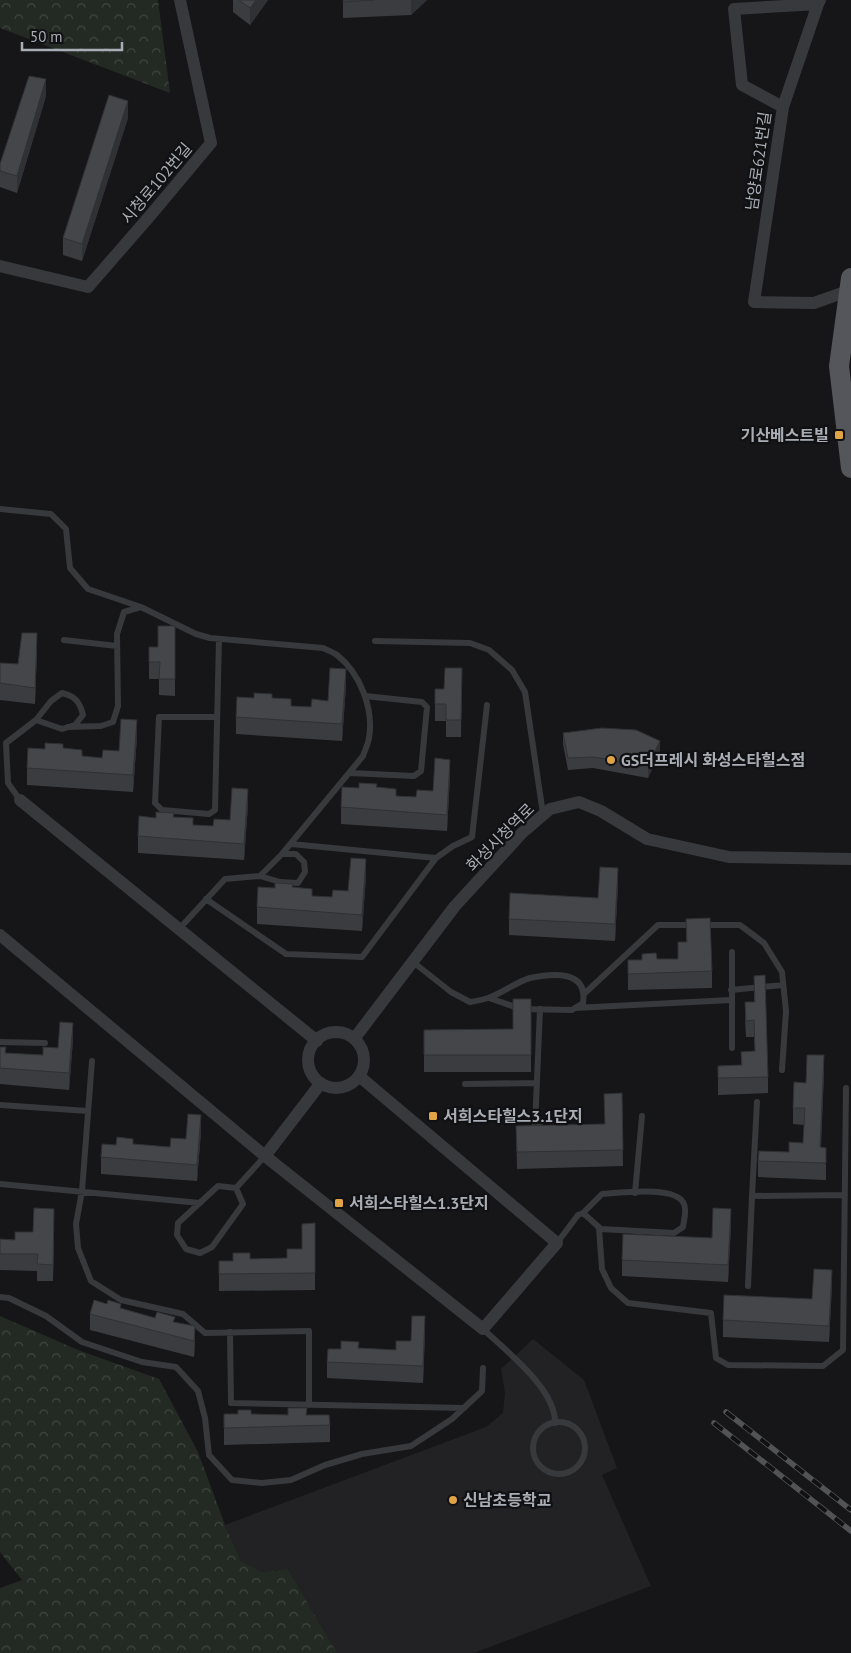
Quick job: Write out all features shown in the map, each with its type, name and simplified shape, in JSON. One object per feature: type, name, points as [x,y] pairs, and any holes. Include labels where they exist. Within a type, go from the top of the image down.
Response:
[{"type":"main road","points":[[850,287],[839,366],[850,441],[851,468]]},
{"type":"street","name":"시청로102번길","points":[[0,266],[88,287],[211,143],[180,0]]},
{"type":"street","name":"남양로621번길","points":[[819,2],[734,9],[742,85],[783,107],[754,302],[814,303],[850,287]]},
{"type":"street","points":[[783,107],[819,2]]},
{"type":"street","points":[[20,800],[316,1041]]},
{"type":"street","name":"화성시청역로","points":[[354,1039],[455,906],[522,833],[550,809],[578,802],[601,811],[647,839],[729,857],[851,859]]},
{"type":"street","points":[[0,935],[265,1156],[483,1329],[557,1242],[359,1076]]},
{"type":"street","points":[[337,1033],[354,1039],[363,1052],[364,1061],[359,1076],[342,1088],[332,1088],[316,1080],[309,1066],[309,1054],[316,1041],[325,1035],[337,1033]]},
{"type":"street","points":[[265,1156],[321,1084]]},
{"type":"lane","points":[[0,509],[51,514],[66,529],[70,568],[88,589],[141,607],[196,634],[219,639],[323,648],[337,655],[352,671],[365,696],[369,717],[369,738],[363,756],[291,844],[260,876]]},
{"type":"lane","points":[[68,727],[101,726],[113,722],[118,706],[117,634],[124,612],[141,607]]},
{"type":"lane","points":[[216,718],[159,717],[155,803],[162,810],[209,814],[215,810],[219,639]]},
{"type":"lane","points":[[64,640],[117,646]]},
{"type":"lane","points":[[375,641],[470,643],[489,650],[512,670],[525,692],[543,815]]},
{"type":"lane","points":[[20,800],[8,783],[6,743],[36,720],[51,701],[62,693],[70,695],[81,706],[83,715],[75,725],[62,729],[36,720]]},
{"type":"lane","points":[[350,772],[414,776],[421,771],[427,707],[422,702],[365,696]]},
{"type":"lane","points":[[206,899],[286,954],[362,957],[436,858],[472,837],[487,705]]},
{"type":"lane","points":[[291,844],[436,858]]},
{"type":"lane","points":[[179,929],[225,879],[260,876],[280,882],[298,883],[305,872],[304,862],[296,854],[282,854]]},
{"type":"lane","points":[[584,994],[658,925],[740,925],[764,943],[782,972],[786,1011],[782,1070]]},
{"type":"lane","points":[[732,952],[732,1048]]},
{"type":"lane","points":[[413,962],[451,992],[470,1002],[489,998],[529,978],[570,975],[580,984],[584,994],[583,1003],[574,1008]]},
{"type":"lane","points":[[731,990],[783,985]]},
{"type":"lane","points":[[489,998],[521,1009],[540,1010],[731,1000]]},
{"type":"lane","points":[[540,1010],[535,1127],[552,1126]]},
{"type":"lane","points":[[0,1042],[45,1043]]},
{"type":"lane","points":[[92,1061],[82,1191],[76,1224],[78,1248],[91,1281],[121,1300],[183,1314],[205,1333],[309,1331],[309,1404]]},
{"type":"lane","points":[[465,1084],[537,1082]]},
{"type":"lane","points":[[599,1228],[602,1269],[611,1288],[628,1303],[711,1313],[716,1358],[728,1365],[824,1366],[843,1350],[846,1088]]},
{"type":"lane","points":[[748,1286],[757,1102]]},
{"type":"lane","points":[[0,1105],[88,1111]]},
{"type":"lane","points":[[635,1193],[642,1116]]},
{"type":"lane","points":[[236,1188],[265,1156]]},
{"type":"lane","points":[[0,1184],[200,1203]]},
{"type":"lane","points":[[218,1186],[236,1188],[243,1204],[212,1247],[200,1253],[186,1249],[177,1235],[178,1223],[218,1186]]},
{"type":"lane","points":[[557,1242],[578,1215],[583,1213],[602,1194],[664,1192],[678,1196],[684,1204],[685,1215],[683,1227],[674,1233],[601,1229],[583,1213]]},
{"type":"lane","points":[[752,1196],[845,1195]]},
{"type":"lane","points":[[0,1297],[9,1298],[46,1316],[82,1342],[142,1362],[176,1367],[198,1392],[205,1418],[209,1455],[232,1480],[262,1483],[291,1480],[325,1465],[362,1454],[411,1446],[452,1419],[482,1391],[483,1368]]},
{"type":"lane","points":[[483,1329],[527,1371],[545,1392],[555,1414],[555,1423]]},
{"type":"lane","points":[[230,1332],[231,1403],[464,1408]]},
{"type":"lane","points":[[555,1423],[572,1425],[583,1438],[585,1446],[581,1462],[575,1469],[559,1474],[543,1468],[537,1462],[534,1454],[536,1438],[540,1431],[547,1425],[555,1423]]},
{"type":"shaded area","name":"신남초등학교","points":[[533,1339],[584,1380],[617,1468],[602,1475],[651,1586],[474,1653],[337,1653],[288,1569],[262,1572],[241,1561],[225,1525],[486,1427],[503,1413],[505,1393],[501,1369]]},
{"type":"green space","points":[[0,0],[158,0],[170,93],[0,28]]},
{"type":"green space","points":[[0,1316],[78,1350],[159,1379],[198,1452],[225,1525],[241,1561],[262,1572],[288,1569],[337,1653],[0,1653],[0,1588],[22,1580],[0,1552]]},
{"type":"building","points":[[239,0],[256,0],[250,8]]},
{"type":"building","points":[[343,0],[375,0],[343,2]]},
{"type":"building","points":[[29,76],[46,79],[17,176],[0,171],[0,164]]},
{"type":"building","points":[[109,95],[128,101],[82,244],[63,238]]},
{"type":"building","points":[[158,626],[175,626],[175,679],[159,679],[160,662],[149,662],[149,647],[158,647]]},
{"type":"building","points":[[22,633],[37,633],[35,688],[0,683],[0,663],[18,664]]},
{"type":"building","points":[[330,668],[346,669],[342,724],[236,717],[237,697],[254,698],[254,693],[272,694],[272,698],[291,699],[291,706],[311,707],[312,699],[328,701]]},
{"type":"building","points":[[445,668],[462,668],[461,720],[446,720],[446,704],[435,704],[435,689],[444,689]]},
{"type":"building","points":[[121,719],[137,720],[133,775],[27,768],[28,748],[45,749],[45,743],[63,744],[63,748],[82,750],[82,756],[102,758],[103,750],[119,751]]},
{"type":"building","points":[[602,728],[636,730],[660,741],[648,766],[593,757],[568,758],[563,733]]},
{"type":"building","points":[[435,758],[450,760],[447,815],[341,807],[342,787],[359,788],[359,783],[377,784],[376,787],[396,789],[396,796],[416,797],[417,790],[433,791]]},
{"type":"building","points":[[232,788],[248,789],[244,844],[138,836],[139,816],[156,818],[156,812],[174,813],[173,817],[193,818],[193,825],[213,826],[214,819],[230,820]]},
{"type":"building","points":[[351,858],[366,859],[362,915],[257,907],[258,887],[275,888],[275,883],[293,884],[292,887],[312,889],[312,896],[332,897],[333,890],[348,891]]},
{"type":"building","points":[[600,867],[618,868],[615,924],[509,919],[510,893],[598,898]]},
{"type":"building","points":[[710,918],[712,971],[628,974],[628,960],[642,960],[642,954],[656,953],[657,959],[678,959],[678,942],[687,942],[686,919]]},
{"type":"building","points":[[765,975],[768,1077],[718,1078],[718,1066],[742,1065],[741,1052],[755,1051],[754,1020],[746,1021],[745,1002],[755,1002],[754,976]]},
{"type":"building","points":[[513,999],[531,999],[531,1055],[424,1055],[424,1030],[513,1029]]},
{"type":"building","points":[[60,1022],[73,1023],[69,1073],[0,1068],[0,1047],[6,1047],[5,1053],[43,1055],[43,1047],[58,1048]]},
{"type":"building","points":[[807,1055],[824,1055],[820,1147],[826,1148],[826,1163],[758,1161],[759,1151],[789,1152],[789,1142],[803,1143],[805,1108],[793,1108],[794,1082],[806,1083]]},
{"type":"building","points":[[622,1093],[623,1150],[517,1152],[516,1126],[605,1124],[604,1094]]},
{"type":"building","points":[[188,1114],[201,1115],[197,1165],[101,1157],[102,1144],[116,1145],[117,1137],[133,1139],[133,1144],[170,1147],[171,1138],[186,1139]]},
{"type":"building","points":[[34,1208],[54,1209],[53,1265],[37,1264],[38,1254],[0,1254],[0,1239],[15,1240],[15,1232],[33,1232]]},
{"type":"building","points":[[713,1208],[731,1209],[728,1265],[622,1260],[623,1234],[712,1238]]},
{"type":"building","points":[[315,1223],[315,1273],[219,1274],[219,1261],[233,1261],[233,1253],[250,1253],[250,1259],[287,1258],[287,1249],[302,1249],[302,1224]]},
{"type":"building","points":[[814,1269],[832,1270],[829,1326],[723,1320],[724,1295],[812,1299]]},
{"type":"building","points":[[94,1300],[107,1304],[108,1300],[121,1304],[120,1308],[155,1318],[157,1312],[175,1317],[173,1322],[195,1326],[194,1341],[90,1314]]},
{"type":"building","points":[[412,1316],[425,1316],[423,1366],[327,1362],[328,1349],[341,1349],[341,1341],[359,1342],[358,1348],[396,1350],[396,1341],[411,1341]]},
{"type":"building","points":[[288,1408],[307,1408],[306,1415],[329,1415],[330,1425],[224,1428],[224,1414],[238,1414],[238,1410],[251,1410],[251,1414],[288,1415]]},
{"type":"railway","points":[[726,1412],[851,1510]]},
{"type":"railway","points":[[714,1423],[851,1531]]},
{"type":"place","name":"기산베스트빌","points":[[839,435]]},
{"type":"place","name":"GS더프레시 화성스타힐스점","points":[[611,760]]},
{"type":"place","name":"서희스타힐스3.1단지","points":[[433,1116]]},
{"type":"place","name":"서희스타힐스1.3단지","points":[[339,1203]]},
{"type":"place","name":"신남초등학교","points":[[453,1500]]}]
